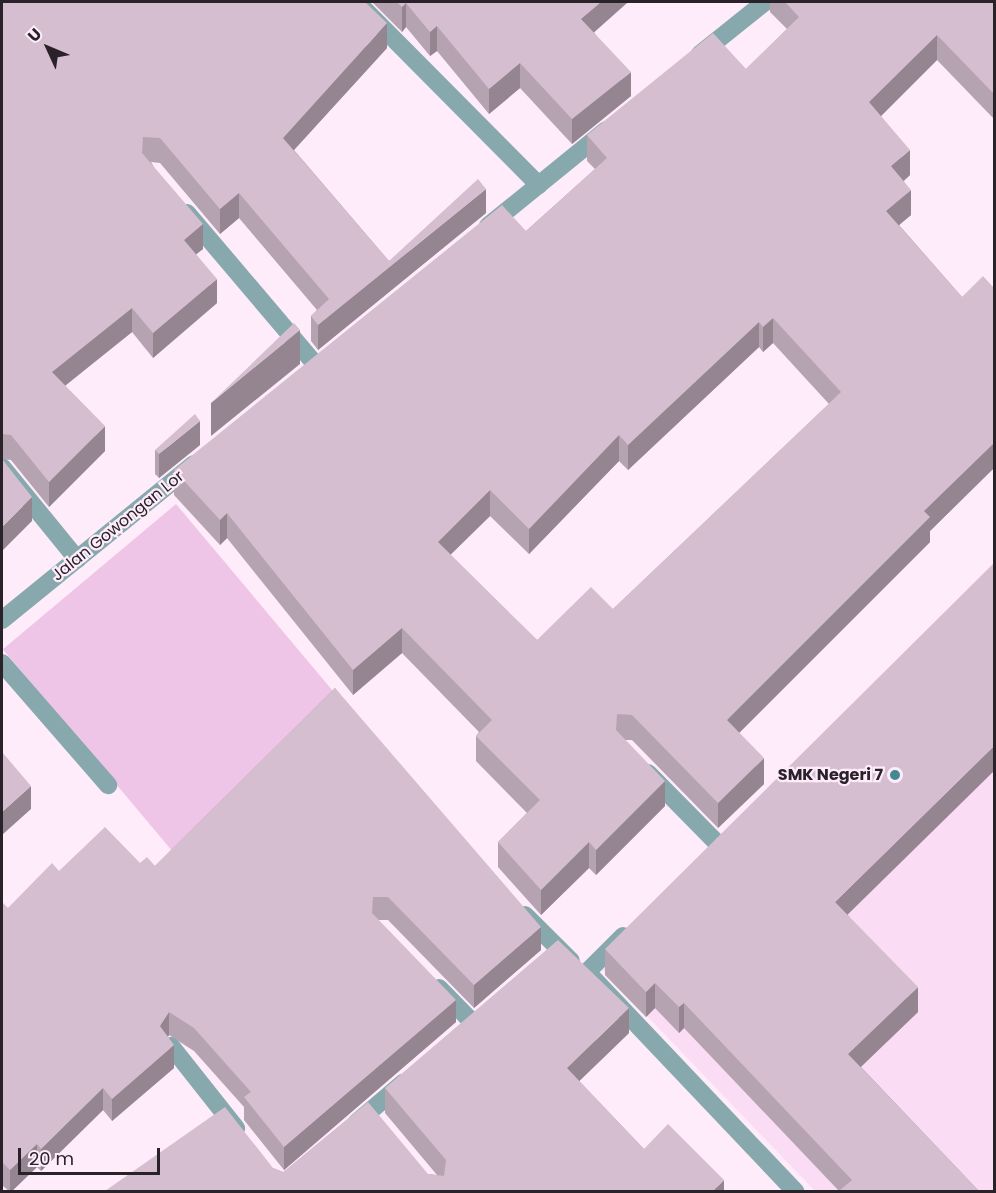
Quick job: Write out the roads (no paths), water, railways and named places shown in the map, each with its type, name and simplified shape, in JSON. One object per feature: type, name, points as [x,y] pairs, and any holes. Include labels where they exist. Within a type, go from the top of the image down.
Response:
[{"type":"street","points":[[357,2],[539,185]]},
{"type":"street","points":[[684,68],[765,2]]},
{"type":"street","points":[[474,237],[621,119]]},
{"type":"street","points":[[173,196],[316,365]]},
{"type":"street","points":[[298,380],[335,350]]},
{"type":"street","name":"Jalan Gowongan Lor","points":[[2,620],[206,454]]},
{"type":"street","points":[[2,466],[77,559]]},
{"type":"street","points":[[2,663],[108,785]]},
{"type":"street","points":[[632,757],[716,842]]},
{"type":"street","points":[[700,858],[733,826]]},
{"type":"street","points":[[510,897],[557,951],[587,972],[796,1191]]},
{"type":"street","points":[[587,972],[636,923]]},
{"type":"street","points":[[540,966],[557,951]]},
{"type":"street","points":[[427,976],[473,1023]]},
{"type":"street","points":[[456,1038],[490,1009]]},
{"type":"street","points":[[171,1046],[248,1143]]},
{"type":"street","points":[[343,1134],[421,1067]]},
{"type":"street","points":[[369,1112],[384,1129]]},
{"type":"street","points":[[208,1130],[228,1117]]},
{"type":"place","name":"SMK Negeri 7","points":[[895,775]]}]
